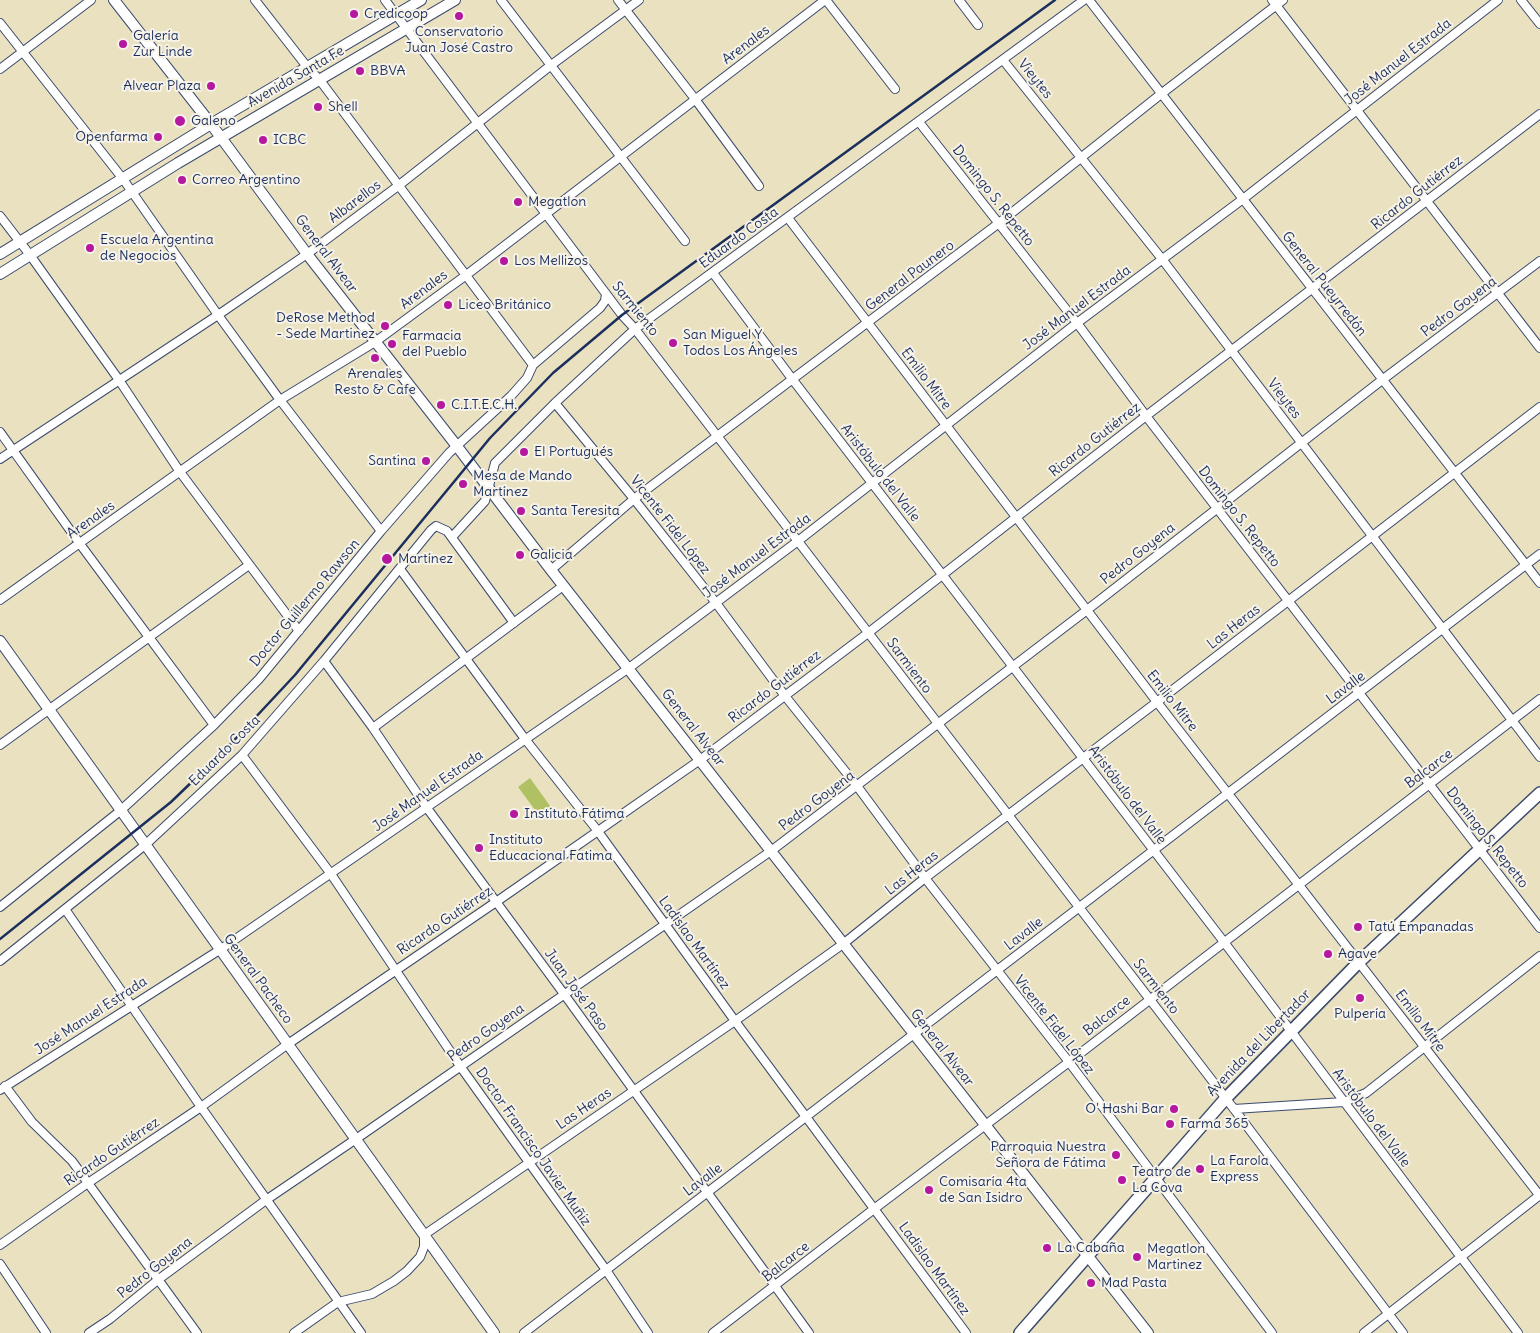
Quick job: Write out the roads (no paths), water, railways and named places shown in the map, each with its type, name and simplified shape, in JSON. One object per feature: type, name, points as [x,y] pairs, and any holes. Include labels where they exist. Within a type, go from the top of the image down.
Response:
[{"type":"main road","name":"Avenida del Libertador","points":[[1020,1333],[1226,1098],[1359,962],[1540,793]]},
{"type":"street","points":[[0,70],[91,0]]},
{"type":"street","name":"General Alvear","points":[[114,0],[221,137],[307,254],[551,570],[984,1126],[1148,1333]]},
{"type":"street","points":[[255,0],[308,68],[319,79],[532,365]]},
{"type":"street","name":"Sarmiento","points":[[385,0],[622,316],[635,329],[1226,1098],[1403,1333]]},
{"type":"street","name":"Avenida Santa Fe","points":[[0,254],[211,124],[421,0]]},
{"type":"street","name":"Avenida Santa Fe","points":[[0,274],[221,137],[455,0]]},
{"type":"street","points":[[501,0],[685,241]]},
{"type":"street","points":[[618,0],[695,99],[759,186]]},
{"type":"street","name":"Albarellos","points":[[0,459],[218,316],[307,254],[398,186],[550,66],[639,0]]},
{"type":"street","points":[[826,0],[895,90]]},
{"type":"street","name":"Arenales","points":[[0,600],[280,400],[375,342],[465,276],[826,0]]},
{"type":"street","points":[[959,0],[978,25]]},
{"type":"street","name":"Eduardo Costa","points":[[0,961],[145,844],[242,755],[324,661],[400,569],[426,534],[436,526],[447,531],[452,537],[485,501],[495,464],[556,403],[635,329],[714,273],[1084,0]]},
{"type":"street","name":"General Pueyrredón","points":[[1089,0],[1540,583]]},
{"type":"street","name":"General Paunero","points":[[551,570],[634,499],[868,324],[1082,158],[1274,3],[1283,0]]},
{"type":"street","name":"José Manuel Estrada","points":[[3,1088],[220,949],[629,668],[798,541],[1076,323],[1243,199],[1498,0]]},
{"type":"street","points":[[1521,0],[1540,24]]},
{"type":"street","points":[[1274,3],[1540,348]]},
{"type":"street","points":[[0,23],[123,179],[218,316],[381,531]]},
{"type":"street","name":"Vieytes","points":[[1003,60],[1162,259],[1540,757]]},
{"type":"street","name":"Ricardo Gutiérrez","points":[[0,1246],[88,1182],[201,1107],[288,1044],[700,760],[868,633],[1146,416],[1232,352],[1540,114]]},
{"type":"street","name":"Domingo S. Repetto","points":[[919,122],[999,223],[1540,928]]},
{"type":"street","points":[[0,216],[119,380],[180,472],[300,631]]},
{"type":"street","name":"Emilio Mitre","points":[[788,218],[1157,702],[1540,1196]]},
{"type":"street","name":"Pedro Goyena","points":[[89,1333],[266,1200],[356,1140],[771,851],[1087,610],[1382,380],[1540,262]]},
{"type":"street","name":"Aristóbulo del Valle","points":[[714,273],[793,380],[1224,942],[1518,1333]]},
{"type":"street","name":"Doctor Guillermo Rawson","points":[[0,907],[120,811],[214,725],[259,679],[381,531],[456,445],[511,396],[527,378],[532,365],[600,308],[605,301],[606,294]]},
{"type":"street","name":"Vicente Fidel López","points":[[556,403],[716,603],[785,696],[857,786],[996,971],[1069,1062],[1272,1333]]},
{"type":"street","name":"Las Heras","points":[[424,1235],[844,944],[925,878],[1455,474],[1540,407]]},
{"type":"street","points":[[0,432],[214,725]]},
{"type":"street","points":[[452,537],[514,623]]},
{"type":"street","name":"Lavalle","points":[[524,1333],[1540,554]]},
{"type":"street","points":[[0,746],[249,565]]},
{"type":"street","name":"Ladislao Martínez","points":[[400,569],[466,659],[597,830],[735,1021],[966,1333]]},
{"type":"street","points":[[373,728],[564,586]]},
{"type":"street","name":"General Pacheco","points":[[0,641],[494,1333]]},
{"type":"street","name":"Juan José Paso","points":[[324,661],[373,728],[427,808],[809,1333]]},
{"type":"street","name":"Balcarce","points":[[713,1333],[1300,885],[1540,699]]},
{"type":"street","name":"Doctor Francisco Javier Muñiz","points":[[242,755],[331,874],[460,1066],[606,1270],[648,1333]]},
{"type":"street","points":[[65,909],[130,1006],[361,1333]]},
{"type":"street","points":[[1234,1109],[1344,1102],[1366,1093],[1540,956]]},
{"type":"street","points":[[3,1088],[32,1122],[72,1161],[197,1333]]},
{"type":"street","points":[[1364,1333],[1540,1196]]},
{"type":"street","points":[[294,1333],[338,1302],[372,1294],[383,1289],[407,1271],[423,1251],[424,1235]]},
{"type":"street","points":[[0,1264],[46,1333]]},
{"type":"railway","points":[[0,939],[171,802],[225,750],[295,675],[490,438],[553,373],[622,315],[1055,0]]},
{"type":"place","name":"Credicoop","points":[[354,14]]},
{"type":"place","name":"Conservatorio Juan José Castro","points":[[459,16]]},
{"type":"place","name":"Galería Zur Linde","points":[[123,44]]},
{"type":"place","name":"BBVA","points":[[360,71]]},
{"type":"place","name":"Alvear Plaza","points":[[211,86]]},
{"type":"place","name":"Shell","points":[[318,107]]},
{"type":"place","name":"Galeno","points":[[180,121]]},
{"type":"place","name":"Openfarma","points":[[158,137]]},
{"type":"place","name":"ICBC","points":[[263,140]]},
{"type":"place","name":"Correo Argentino","points":[[182,180]]},
{"type":"place","name":"Megatlon","points":[[518,202]]},
{"type":"place","name":"Escuela Argentina de Negocios","points":[[90,248]]},
{"type":"place","name":"Los Mellizos","points":[[504,261]]},
{"type":"place","name":"Liceo Británico","points":[[448,305]]},
{"type":"place","name":"DeRose Method - Sede Martinez","points":[[385,326]]},
{"type":"place","name":"San Miguel Y Todos Los Ángeles","points":[[673,343]]},
{"type":"place","name":"Farmacia del Pueblo","points":[[392,344]]},
{"type":"place","name":"Arenales Resto & Cafe","points":[[375,358]]},
{"type":"place","name":"C.I.T.E.C.H.","points":[[441,405]]},
{"type":"place","name":"El Portugués","points":[[524,452]]},
{"type":"place","name":"Santina","points":[[426,461]]},
{"type":"place","name":"Mesa de Mando Martínez","points":[[463,484]]},
{"type":"place","name":"Santa Teresita","points":[[521,511]]},
{"type":"place","name":"Galicia","points":[[520,555]]},
{"type":"place","name":"Martínez","points":[[387,559]]},
{"type":"place","name":"Instituto Fátima","points":[[514,814]]},
{"type":"place","name":"Instituto Educacional Fatima","points":[[479,848]]},
{"type":"place","name":"Tatú Empanadas","points":[[1358,927]]},
{"type":"place","name":"Agave","points":[[1328,954]]},
{"type":"place","name":"Pulpería","points":[[1360,998]]},
{"type":"place","name":"O' Hashi Bar","points":[[1174,1109]]},
{"type":"place","name":"Farma 365","points":[[1170,1124]]},
{"type":"place","name":"Parroquia Nuestra Señora de Fátima","points":[[1116,1155]]},
{"type":"place","name":"La Farola Express","points":[[1200,1169]]},
{"type":"place","name":"Teatro de La Cova","points":[[1122,1180]]},
{"type":"place","name":"Comisaría 4ta de San Isidro","points":[[929,1190]]},
{"type":"place","name":"La Cabaña","points":[[1047,1248]]},
{"type":"place","name":"Megatlon Martinez","points":[[1137,1257]]},
{"type":"place","name":"Mad Pasta","points":[[1091,1283]]}]
